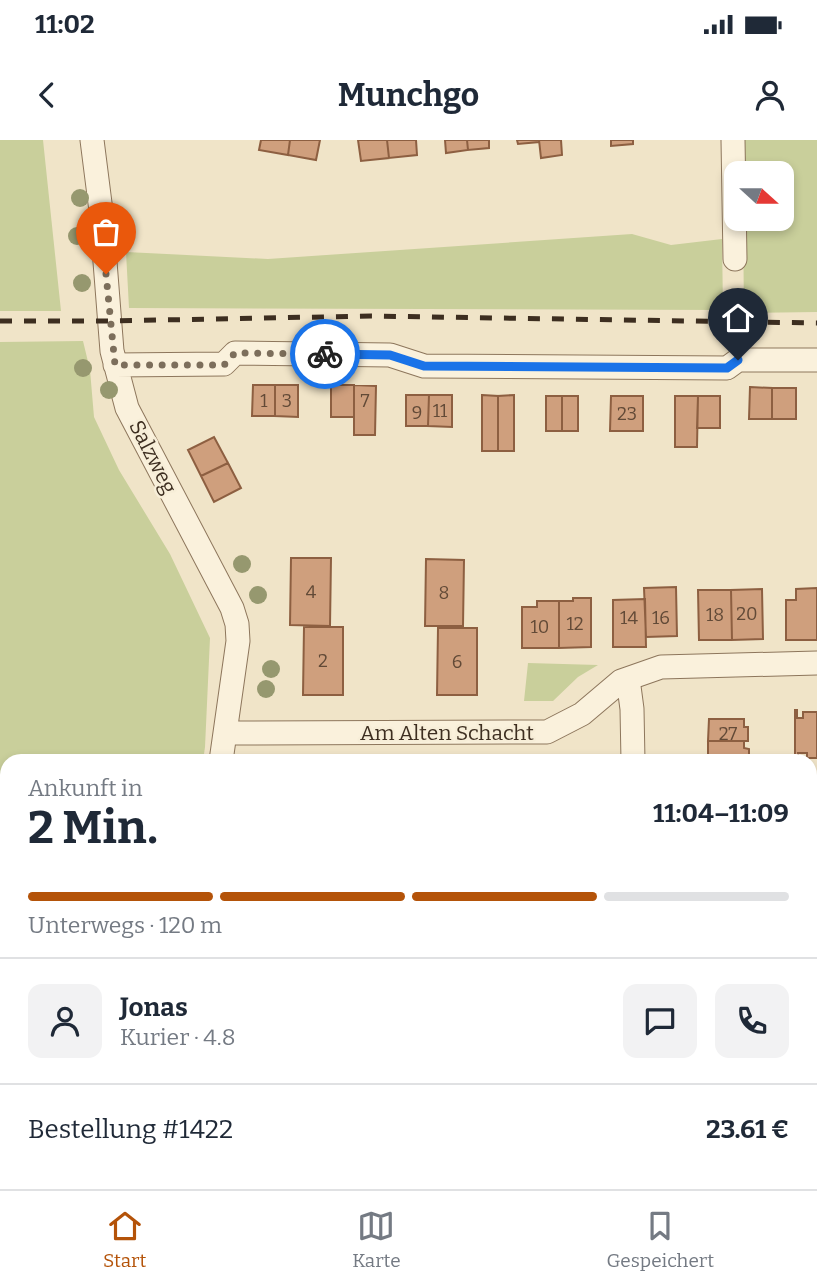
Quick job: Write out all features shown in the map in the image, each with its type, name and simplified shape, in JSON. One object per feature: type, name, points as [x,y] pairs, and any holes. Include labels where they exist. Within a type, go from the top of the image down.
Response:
[{"type":"street","name":"Salzweg","points":[[92,140],[115,365],[127,408],[232,608],[237,624],[238,641],[222,754]]},
{"type":"street","points":[[733,140],[735,259]]},
{"type":"street","points":[[115,365],[224,365],[235,353],[390,355],[424,366],[727,368],[738,360],[817,360]]},
{"type":"street","name":"Am Alten Schacht","points":[[226,733],[547,732],[582,713],[621,681],[661,667],[817,663]]},
{"type":"street","points":[[628,679],[633,754]]},
{"type":"green space","points":[[0,140],[43,140],[61,311],[0,311]]},
{"type":"green space","points":[[742,140],[817,140],[817,312],[744,313],[743,231],[794,231],[794,161],[743,161]]},
{"type":"green space","points":[[632,234],[671,245],[722,239],[723,310],[129,308],[126,252],[268,259]]},
{"type":"green space","points":[[83,341],[90,370],[94,417],[119,470],[170,554],[210,638],[204,754],[0,754],[0,342]]},
{"type":"green space","points":[[528,663],[598,665],[578,677],[553,701],[524,701]]},
{"type":"building","points":[[261,140],[290,140],[288,155],[259,150]]},
{"type":"building","points":[[290,140],[320,140],[316,160],[288,155]]},
{"type":"building","points":[[358,140],[387,140],[389,158],[361,161]]},
{"type":"building","points":[[387,140],[416,140],[417,155],[389,158]]},
{"type":"building","points":[[445,140],[467,140],[468,150],[446,153]]},
{"type":"building","points":[[467,140],[489,140],[489,148],[468,150]]},
{"type":"building","points":[[517,140],[539,140],[539,142],[518,144]]},
{"type":"building","points":[[539,140],[561,140],[562,155],[541,158]]},
{"type":"building","points":[[611,140],[633,140],[633,144],[611,146]]},
{"type":"building","points":[[253,385],[275,385],[275,416],[252,416]]},
{"type":"building","points":[[275,385],[298,385],[298,417],[275,416]]},
{"type":"building","points":[[331,385],[354,385],[354,417],[331,417]]},
{"type":"building","points":[[354,385],[376,386],[375,435],[354,435]]},
{"type":"building","points":[[750,387],[772,388],[772,419],[749,419]]},
{"type":"building","points":[[772,388],[796,388],[796,419],[772,419]]},
{"type":"building","points":[[406,395],[429,395],[428,426],[406,426]]},
{"type":"building","points":[[429,395],[452,395],[452,427],[428,426]]},
{"type":"building","points":[[482,395],[498,396],[498,451],[482,451]]},
{"type":"building","points":[[514,395],[514,451],[498,451],[498,396]]},
{"type":"building","points":[[546,396],[562,396],[562,431],[546,431]]},
{"type":"building","points":[[562,396],[578,396],[578,431],[562,431]]},
{"type":"building","points":[[611,396],[643,396],[643,431],[610,431]]},
{"type":"building","points":[[675,396],[698,396],[697,447],[675,447]]},
{"type":"building","points":[[698,396],[720,396],[720,428],[697,428]]},
{"type":"building","points":[[214,437],[228,463],[201,476],[188,450]]},
{"type":"building","points":[[228,463],[241,488],[214,502],[201,476]]},
{"type":"building","points":[[291,558],[331,558],[330,626],[290,625]]},
{"type":"building","points":[[426,559],[464,560],[463,626],[425,626]]},
{"type":"building","points":[[676,587],[677,636],[646,637],[644,588]]},
{"type":"building","points":[[817,588],[817,640],[786,640],[786,600],[796,600],[796,589]]},
{"type":"building","points":[[762,589],[763,639],[732,640],[731,590]]},
{"type":"building","points":[[698,590],[731,590],[732,640],[699,640]]},
{"type":"building","points":[[573,598],[591,598],[591,647],[559,648],[559,601],[573,601]]},
{"type":"building","points":[[645,599],[646,647],[613,647],[613,600]]},
{"type":"building","points":[[537,601],[559,601],[559,648],[522,648],[522,607],[537,607]]},
{"type":"building","points":[[304,627],[343,627],[343,695],[303,695]]},
{"type":"building","points":[[438,628],[477,628],[477,695],[437,695]]},
{"type":"building","points":[[795,710],[797,718],[803,718],[803,712],[817,712],[817,754],[795,754]]},
{"type":"building","points":[[709,719],[744,719],[744,727],[748,727],[748,741],[708,741]]},
{"type":"building","points":[[708,741],[744,741],[744,748],[749,749],[749,754],[708,754]]},
{"type":"railway","points":[[0,321],[371,316],[817,323]]},
{"type":"way so far","points":[[106,274],[115,365],[224,365],[235,353],[325,354]]},
{"type":"route","points":[[325,354],[390,355],[424,366],[727,368],[738,360]]}]
